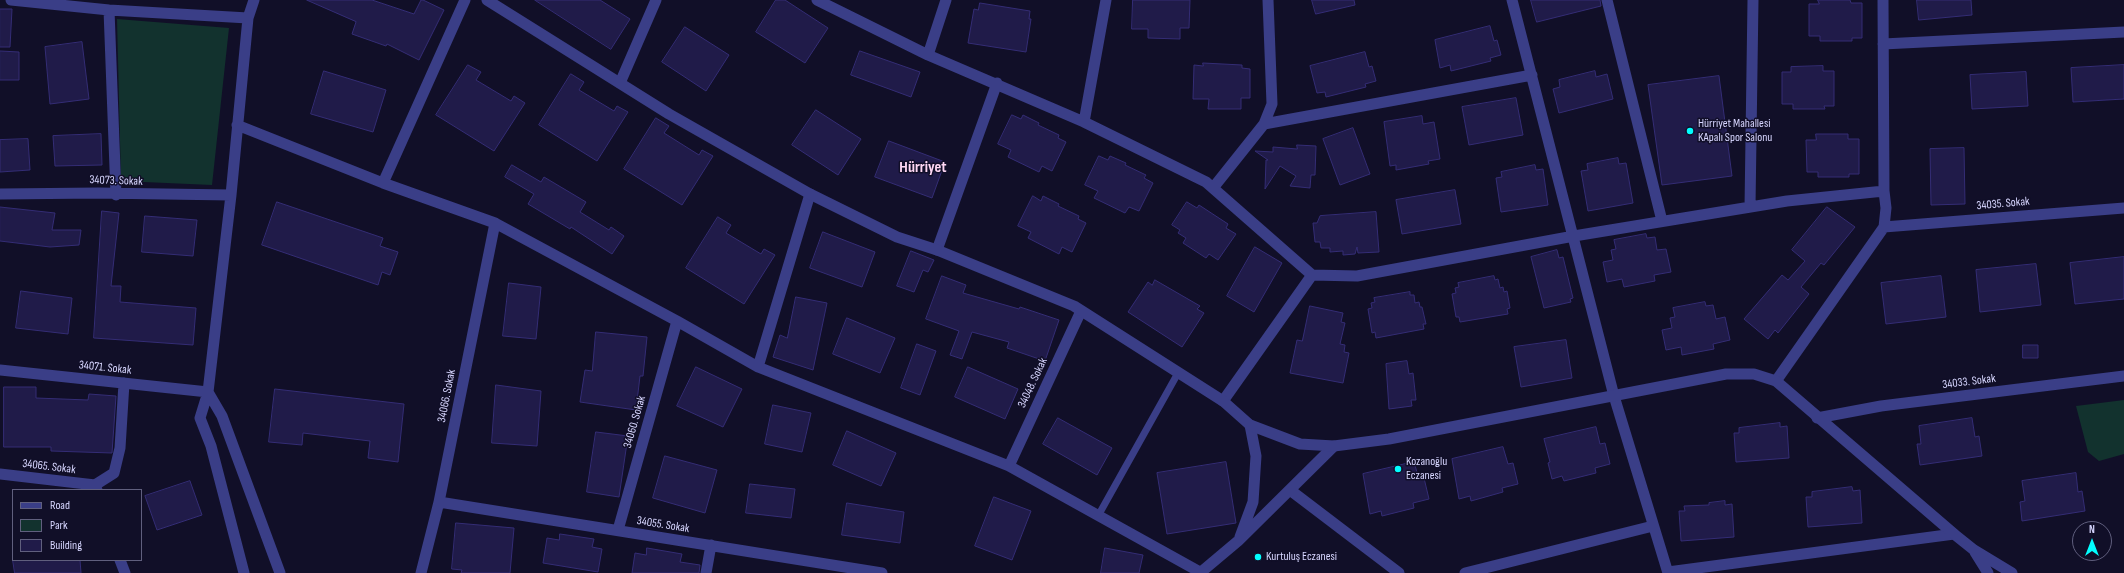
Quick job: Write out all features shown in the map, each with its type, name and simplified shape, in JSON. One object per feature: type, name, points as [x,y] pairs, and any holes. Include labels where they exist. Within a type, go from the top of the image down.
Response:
[{"type":"street","points":[[11,0],[109,10],[248,18]]},
{"type":"street","points":[[244,573],[211,446],[200,418],[208,392],[231,195],[248,18],[254,0]]},
{"type":"street","points":[[382,183],[465,0]]},
{"type":"street","points":[[487,0],[669,114],[810,194],[896,237],[937,250],[1081,311],[1223,401],[1250,425],[1300,444],[1334,446],[1389,439],[1726,374],[1754,374],[1776,381],[1817,418],[1954,534],[1974,550],[2012,573]]},
{"type":"street","points":[[620,83],[656,0]]},
{"type":"street","points":[[817,0],[928,55],[997,83],[1084,122],[1213,188],[1312,275],[1357,276],[1662,221],[1787,201],[1884,191]]},
{"type":"street","points":[[928,55],[946,0]]},
{"type":"street","points":[[1084,122],[1106,0]]},
{"type":"street","points":[[1213,188],[1264,124],[1272,104],[1268,0]]},
{"type":"street","points":[[1512,0],[1614,396],[1668,573],[1954,534]]},
{"type":"street","points":[[1607,0],[1662,221]]},
{"type":"street","points":[[1750,207],[1753,0]]},
{"type":"street","points":[[1776,381],[1884,227],[1886,208],[1884,191],[1883,0]]},
{"type":"street","points":[[109,10],[116,195]]},
{"type":"street","points":[[1883,44],[2124,32]]},
{"type":"street","points":[[1264,124],[1532,75]]},
{"type":"street","points":[[937,250],[997,83]]},
{"type":"street","points":[[237,125],[382,183],[495,223],[678,321],[758,367],[1009,466],[1200,573],[1238,541],[1334,446]]},
{"type":"street","name":"34073. Sokak","points":[[0,194],[98,193],[116,195],[231,195]]},
{"type":"street","points":[[758,367],[810,194]]},
{"type":"street","name":"34035. Sokak","points":[[1884,227],[2124,208]]},
{"type":"street","name":"34066. Sokak","points":[[421,573],[439,502],[495,223]]},
{"type":"street","points":[[1223,401],[1312,275]]},
{"type":"street","name":"34048. Sokak","points":[[1009,466],[1081,311]]},
{"type":"street","name":"34060. Sokak","points":[[618,530],[678,321]]},
{"type":"street","name":"34071. Sokak","points":[[0,370],[208,392]]},
{"type":"street","name":"34033. Sokak","points":[[1817,418],[1881,406],[2124,376]]},
{"type":"street","points":[[96,488],[114,473],[120,448],[124,383]]},
{"type":"street","points":[[208,392],[222,416],[280,573]]},
{"type":"street","points":[[1238,541],[1253,502],[1256,456],[1250,425]]},
{"type":"street","name":"34065. Sokak","points":[[0,474],[96,488]]},
{"type":"street","points":[[1290,490],[1400,573]]},
{"type":"street","name":"34055. Sokak","points":[[439,502],[882,573]]},
{"type":"street","points":[[1465,573],[1653,526]]},
{"type":"street","points":[[706,573],[711,546]]},
{"type":"street","points":[[1974,550],[1988,573]]},
{"type":"street","points":[[120,561],[125,573]]},
{"type":"lane","points":[[1098,516],[1178,373]]},
{"type":"green space","points":[[117,19],[229,28],[212,185],[121,181]]},
{"type":"green space","points":[[2124,400],[2124,454],[2099,461],[2088,452],[2076,406]]},
{"type":"building","points":[[307,0],[372,0],[414,14],[421,0],[423,0],[444,10],[419,60],[387,44],[386,46],[352,34],[356,22]]},
{"type":"building","points":[[535,0],[600,0],[630,19],[611,49]]},
{"type":"building","points":[[776,0],[785,0],[828,28],[805,63],[756,32]]},
{"type":"building","points":[[1133,0],[1190,0],[1189,28],[1180,28],[1180,39],[1148,38],[1148,29],[1132,29]]},
{"type":"building","points":[[1312,0],[1354,0],[1355,5],[1316,14]]},
{"type":"building","points":[[1531,0],[1600,0],[1601,6],[1537,22]]},
{"type":"building","points":[[1818,0],[1850,0],[1851,3],[1862,3],[1862,38],[1852,38],[1852,41],[1820,41],[1820,36],[1809,36],[1809,4],[1819,4]]},
{"type":"building","points":[[1917,0],[1971,0],[1972,15],[1919,20]]},
{"type":"building","points":[[980,3],[1030,11],[1029,19],[1031,19],[1026,52],[968,43],[974,9],[978,10]]},
{"type":"building","points":[[0,9],[12,9],[10,47],[0,47]]},
{"type":"building","points":[[1490,26],[1494,41],[1497,40],[1501,55],[1490,58],[1491,61],[1451,71],[1450,65],[1440,68],[1435,40]]},
{"type":"building","points":[[685,27],[729,55],[706,91],[662,62]]},
{"type":"building","points":[[82,42],[89,99],[50,104],[45,47]]},
{"type":"building","points":[[0,51],[19,52],[19,80],[0,80]]},
{"type":"building","points":[[860,51],[920,72],[911,97],[851,75]]},
{"type":"building","points":[[1365,52],[1369,67],[1372,66],[1376,81],[1365,84],[1366,87],[1326,97],[1325,92],[1317,93],[1310,66]]},
{"type":"building","points":[[1203,63],[1242,65],[1242,68],[1250,69],[1250,98],[1241,98],[1241,109],[1208,109],[1209,99],[1193,99],[1194,65],[1203,66]]},
{"type":"building","points":[[468,65],[481,72],[476,80],[511,101],[514,96],[525,103],[494,151],[436,115]]},
{"type":"building","points":[[2124,65],[2124,99],[2073,102],[2071,68]]},
{"type":"building","points":[[1823,66],[1823,71],[1834,71],[1834,106],[1824,106],[1825,109],[1793,109],[1793,104],[1782,104],[1782,72],[1791,72],[1791,67]]},
{"type":"building","points":[[324,71],[386,90],[373,132],[311,114]]},
{"type":"building","points":[[1595,71],[1596,77],[1607,74],[1613,99],[1559,113],[1553,89],[1560,87],[1559,80]]},
{"type":"building","points":[[2026,72],[2028,106],[1972,109],[1970,75]]},
{"type":"building","points":[[571,74],[584,82],[579,90],[614,111],[617,106],[628,112],[597,161],[539,125]]},
{"type":"building","name":"Hürriyet Mahallesi KApalı Spor Salonu","points":[[1719,76],[1732,176],[1662,185],[1648,85]]},
{"type":"building","points":[[1516,98],[1523,135],[1469,145],[1462,107]]},
{"type":"building","points":[[816,110],[861,139],[838,175],[792,145]]},
{"type":"building","points":[[1012,115],[1021,119],[1023,115],[1039,123],[1038,125],[1059,135],[1058,138],[1066,142],[1052,171],[1042,166],[1039,172],[1008,157],[1011,150],[998,144]]},
{"type":"building","points":[[1422,116],[1423,124],[1434,122],[1440,159],[1428,161],[1429,164],[1396,170],[1396,165],[1390,166],[1384,122]]},
{"type":"building","points":[[656,118],[669,126],[664,133],[699,155],[702,150],[713,156],[682,205],[624,169]]},
{"type":"building","points":[[1353,128],[1370,174],[1340,185],[1323,139]]},
{"type":"building","points":[[101,134],[102,165],[55,166],[53,136]]},
{"type":"building","points":[[1816,134],[1848,134],[1848,139],[1859,139],[1859,174],[1849,174],[1849,177],[1818,177],[1818,172],[1807,172],[1806,140],[1816,140]]},
{"type":"building","points":[[28,139],[30,170],[0,172],[0,140]]},
{"type":"building","points":[[889,141],[945,162],[932,198],[875,177]]},
{"type":"building","points":[[1297,145],[1316,146],[1315,175],[1311,175],[1310,188],[1290,186],[1296,176],[1280,166],[1265,189],[1266,160],[1268,160],[1255,151],[1273,152],[1273,147],[1297,149]]},
{"type":"building","points":[[1964,148],[1965,204],[1931,205],[1930,149]]},
{"type":"building","points":[[1099,156],[1108,160],[1110,156],[1126,163],[1125,165],[1146,175],[1144,178],[1153,183],[1139,211],[1129,207],[1125,213],[1094,198],[1098,191],[1085,185]]},
{"type":"building","points":[[1618,158],[1619,164],[1626,163],[1633,203],[1588,211],[1581,171],[1588,170],[1587,164]]},
{"type":"building","points":[[512,165],[541,182],[544,177],[586,202],[580,212],[609,230],[611,227],[624,236],[612,254],[571,227],[570,229],[528,204],[534,194],[505,177]]},
{"type":"building","points":[[1535,165],[1536,170],[1543,169],[1548,205],[1501,212],[1496,178],[1502,177],[1501,172]]},
{"type":"building","points":[[1455,190],[1461,224],[1402,234],[1396,200]]},
{"type":"building","points":[[1033,196],[1041,201],[1043,196],[1059,204],[1058,206],[1079,216],[1078,219],[1086,223],[1072,252],[1062,247],[1059,254],[1028,238],[1031,232],[1018,226]]},
{"type":"building","points":[[277,202],[383,238],[380,246],[398,252],[390,275],[382,272],[378,285],[262,245]]},
{"type":"building","points":[[1187,202],[1197,208],[1199,205],[1228,224],[1226,228],[1236,234],[1218,260],[1209,254],[1206,258],[1183,243],[1186,238],[1178,233],[1180,230],[1172,225]]},
{"type":"building","points":[[0,207],[55,213],[52,230],[81,230],[79,245],[50,247],[0,241]]},
{"type":"building","points":[[1827,207],[1855,227],[1824,265],[1821,263],[1801,287],[1809,294],[1778,333],[1775,330],[1768,339],[1744,319],[1782,275],[1788,280],[1805,261],[1792,250]]},
{"type":"building","points":[[102,211],[119,213],[111,286],[121,286],[120,302],[196,308],[193,345],[94,338]]},
{"type":"building","points":[[1376,212],[1379,252],[1358,253],[1357,247],[1355,254],[1343,255],[1343,251],[1330,252],[1330,248],[1321,248],[1320,242],[1315,242],[1313,223],[1317,223],[1320,216]]},
{"type":"building","points":[[145,216],[197,220],[193,256],[142,252]]},
{"type":"building","points":[[718,217],[731,225],[726,233],[761,254],[764,249],[775,255],[744,304],[686,268]]},
{"type":"building","points":[[823,232],[875,252],[862,287],[810,268]]},
{"type":"building","points":[[1646,234],[1647,238],[1655,237],[1657,250],[1666,249],[1671,272],[1654,275],[1655,281],[1624,287],[1622,279],[1607,282],[1603,262],[1613,260],[1611,250],[1616,249],[1614,240]]},
{"type":"building","points":[[1255,247],[1282,263],[1254,312],[1227,296]]},
{"type":"building","points":[[1557,250],[1559,258],[1563,257],[1573,298],[1570,299],[1571,302],[1544,308],[1531,257]]},
{"type":"building","points":[[911,251],[934,260],[928,272],[923,270],[914,292],[897,286]]},
{"type":"building","points":[[2124,257],[2124,299],[2075,304],[2070,263]]},
{"type":"building","points":[[2036,264],[2041,305],[1980,312],[1976,270]]},
{"type":"building","points":[[942,276],[966,285],[963,293],[1019,309],[1020,307],[1059,320],[1045,361],[1007,348],[1009,342],[972,332],[962,359],[950,355],[959,331],[926,319]]},
{"type":"building","points":[[1494,276],[1495,280],[1498,279],[1500,288],[1503,287],[1504,292],[1507,291],[1510,308],[1507,309],[1508,314],[1460,322],[1459,317],[1456,317],[1452,294],[1456,293],[1455,288],[1459,287],[1458,283]]},
{"type":"building","points":[[1941,276],[1946,317],[1886,324],[1881,283]]},
{"type":"building","points":[[1155,280],[1200,306],[1197,309],[1204,313],[1182,347],[1128,312],[1148,282],[1152,285]]},
{"type":"building","points":[[509,283],[541,287],[536,339],[503,336]]},
{"type":"building","points":[[21,291],[72,298],[68,334],[16,328]]},
{"type":"building","points":[[1410,292],[1410,295],[1414,295],[1415,303],[1419,302],[1420,307],[1422,307],[1426,324],[1423,324],[1424,329],[1376,338],[1375,332],[1372,333],[1368,309],[1372,308],[1371,303],[1375,302],[1374,298]]},
{"type":"building","points":[[796,297],[827,303],[813,370],[773,357],[780,335],[787,338]]},
{"type":"building","points":[[1705,302],[1706,306],[1713,305],[1716,319],[1725,317],[1730,340],[1713,344],[1714,349],[1682,355],[1681,347],[1666,350],[1662,330],[1672,328],[1670,318],[1675,317],[1673,308]]},
{"type":"building","points":[[1310,306],[1343,313],[1341,322],[1345,323],[1340,344],[1345,345],[1344,352],[1349,353],[1343,383],[1290,373],[1297,340],[1302,341]]},
{"type":"building","points":[[847,318],[895,338],[880,373],[833,354]]},
{"type":"building","points":[[596,332],[647,337],[643,376],[640,376],[636,410],[580,402],[585,370],[592,371]]},
{"type":"building","points":[[1566,340],[1572,378],[1521,387],[1514,347]]},
{"type":"building","points":[[917,344],[936,351],[920,395],[901,388]]},
{"type":"building","points":[[2023,345],[2038,345],[2038,358],[2023,358]]},
{"type":"building","points":[[1407,361],[1409,374],[1413,373],[1416,400],[1411,400],[1412,406],[1389,409],[1386,364]]},
{"type":"building","points":[[696,367],[742,389],[723,427],[677,406]]},
{"type":"building","points":[[968,367],[1018,389],[1005,419],[955,397]]},
{"type":"building","points":[[496,385],[541,391],[537,446],[492,443]]},
{"type":"building","points":[[4,387],[36,387],[36,398],[88,400],[89,394],[116,396],[112,453],[51,451],[51,447],[4,447]]},
{"type":"building","points":[[275,389],[404,404],[398,462],[368,458],[370,441],[303,433],[302,445],[269,442]]},
{"type":"building","points":[[773,405],[811,413],[802,452],[765,444]]},
{"type":"building","points":[[1058,418],[1112,448],[1097,475],[1043,444]]},
{"type":"building","points":[[1972,418],[1975,437],[1979,436],[1982,456],[1920,465],[1917,444],[1921,444],[1919,426]]},
{"type":"building","points":[[1780,423],[1780,427],[1787,426],[1789,458],[1736,462],[1734,433],[1739,433],[1739,428]]},
{"type":"building","points":[[1596,427],[1600,444],[1605,443],[1610,464],[1595,468],[1596,473],[1564,481],[1562,476],[1552,479],[1548,463],[1550,462],[1544,439]]},
{"type":"building","points":[[847,431],[896,453],[881,486],[833,465]]},
{"type":"building","points":[[596,432],[628,436],[619,497],[587,492]]},
{"type":"building","points":[[1503,447],[1508,464],[1513,463],[1518,484],[1502,488],[1503,492],[1471,501],[1470,496],[1459,499],[1452,459]]},
{"type":"building","points":[[665,456],[717,470],[705,513],[653,498]]},
{"type":"building","points":[[1226,462],[1236,523],[1167,534],[1157,473]]},
{"type":"building","points":[[1414,462],[1419,479],[1424,478],[1429,499],[1413,503],[1414,508],[1382,516],[1381,511],[1370,514],[1363,474]]},
{"type":"building","points":[[2076,473],[2078,492],[2082,491],[2085,511],[2022,521],[2020,502],[2025,501],[2022,481]]},
{"type":"building","points":[[190,481],[202,515],[157,530],[145,496]]},
{"type":"building","points":[[750,484],[795,489],[791,518],[746,513]]},
{"type":"building","points":[[1852,487],[1853,491],[1860,490],[1862,523],[1808,527],[1806,497],[1812,497],[1812,492]]},
{"type":"building","points":[[994,497],[1031,511],[1012,560],[975,546]]},
{"type":"building","points":[[1725,501],[1725,505],[1732,504],[1734,537],[1681,541],[1679,511],[1685,511],[1684,506],[1709,505],[1709,503]]},
{"type":"building","points":[[847,503],[904,512],[900,543],[842,535]]},
{"type":"building","points":[[456,523],[514,528],[510,573],[461,573],[462,570],[452,569]]},
{"type":"building","points":[[560,534],[594,539],[592,547],[602,549],[598,572],[543,563],[547,538],[559,540]]},
{"type":"building","points":[[647,548],[682,554],[680,562],[700,565],[699,573],[632,573],[635,553],[646,555]]},
{"type":"building","points":[[1105,548],[1143,555],[1139,573],[1101,573]]},
{"type":"building","points":[[13,561],[80,561],[81,573],[15,573]]},
{"type":"place","name":"Hürriyet Mahallesi KApalı Spor Salonu","points":[[1690,131]]},
{"type":"place","name":"Kozanoğlu Eczanesi","points":[[1398,469]]},
{"type":"place","name":"Kurtuluş Eczanesi","points":[[1258,557]]},
{"type":"district","name":"Hürriyet","points":[[923,168]]}]
